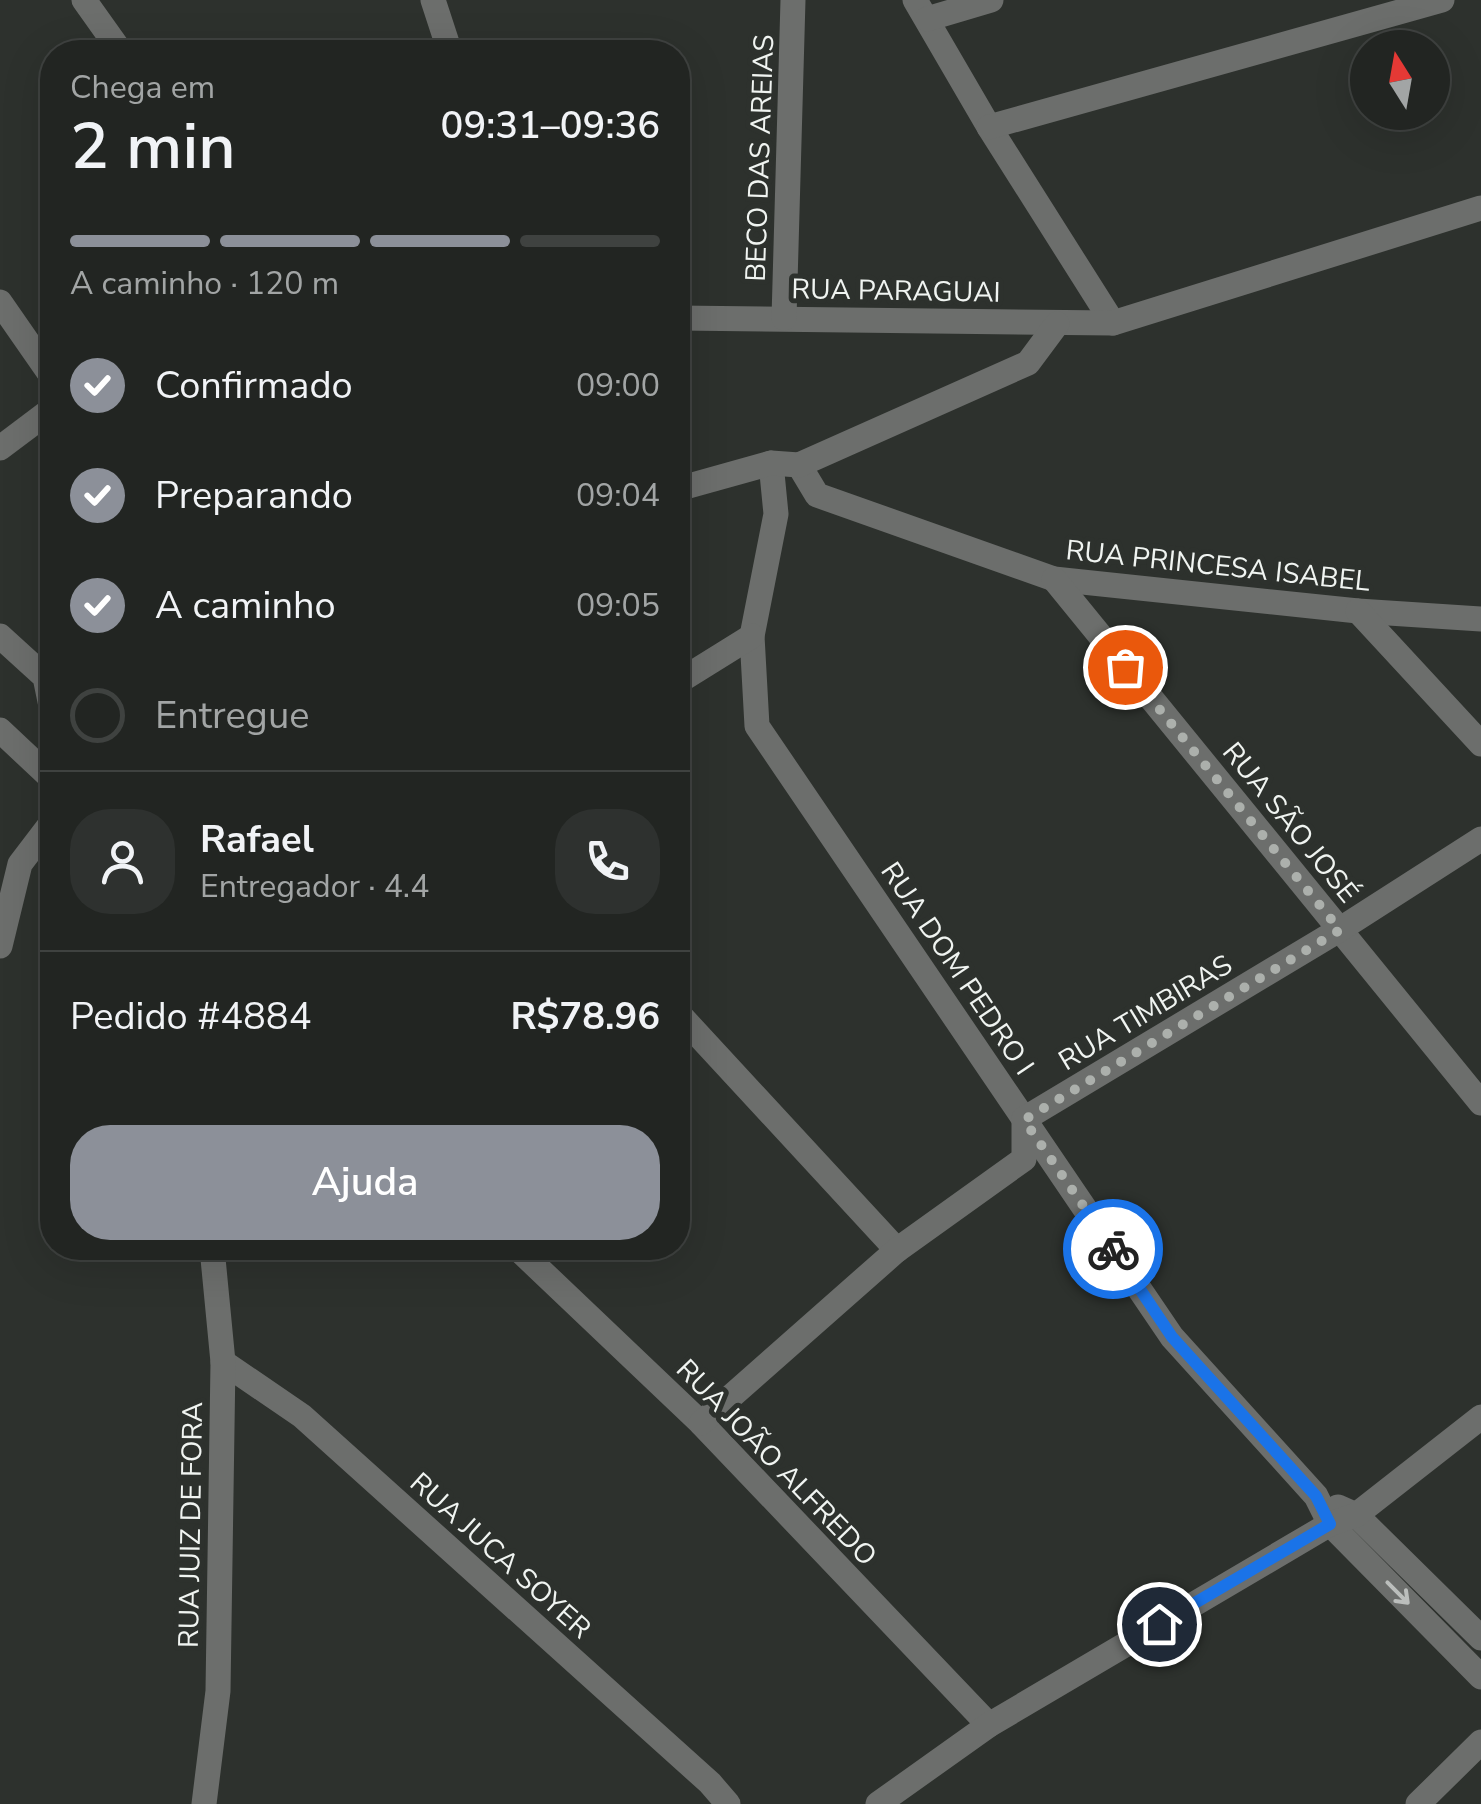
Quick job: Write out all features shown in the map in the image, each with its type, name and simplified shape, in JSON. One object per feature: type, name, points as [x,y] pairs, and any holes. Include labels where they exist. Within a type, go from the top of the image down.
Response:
[{"type":"street","points":[[84,0],[112,40]]},
{"type":"street","points":[[433,0],[446,40]]},
{"type":"street","name":"BECO DAS AREIAS","points":[[784,318],[793,0]]},
{"type":"street","points":[[991,0],[921,9],[989,127],[1113,324]]},
{"type":"street","points":[[989,127],[1442,0]]},
{"type":"street","name":"RUA PARAGUAI","points":[[690,318],[1113,324],[1481,208]]},
{"type":"street","points":[[0,302],[40,360]]},
{"type":"street","points":[[690,486],[771,463],[799,465],[1028,362],[1058,324]]},
{"type":"street","points":[[0,448],[40,418]]},
{"type":"street","name":"RUA DOM PEDRO I","points":[[771,463],[776,514],[752,636],[757,726],[1172,1337],[1316,1496],[1330,1524],[1481,1676]]},
{"type":"street","name":"RUA PRINCESA ISABEL","points":[[799,465],[818,495],[1054,580],[1481,620]]},
{"type":"street","name":"RUA SÃO JOSÉ","points":[[1054,580],[1481,1103]]},
{"type":"street","points":[[1358,611],[1481,744]]},
{"type":"street","points":[[0,636],[40,672]]},
{"type":"street","points":[[690,675],[752,636]]},
{"type":"street","points":[[0,730],[40,768]]},
{"type":"street","points":[[0,946],[20,864],[40,838]]},
{"type":"street","name":"RUA TIMBIRAS","points":[[1024,1120],[1340,930],[1481,838]]},
{"type":"street","points":[[690,1026],[896,1250]]},
{"type":"street","points":[[701,1424],[896,1250],[1024,1159],[1024,1120]]},
{"type":"street","name":"RUA JUIZ DE FORA","points":[[204,1804],[218,1692],[223,1362],[213,1260]]},
{"type":"street","name":"RUA JOÃO ALFREDO","points":[[530,1260],[701,1424],[989,1725]]},
{"type":"street","name":"RUA JUCA SOYER","points":[[223,1362],[302,1416],[728,1804]]},
{"type":"street","points":[[878,1804],[989,1725],[1330,1524],[1356,1515],[1481,1418]]},
{"type":"street","name":"RUA DOM PEDRO I","points":[[1316,1496],[1356,1515],[1481,1638]]},
{"type":"street","points":[[1418,1804],[1481,1742]]},
{"type":"way so far","points":[[1113,1249],[1024,1120],[1340,930],[1125,667]]},
{"type":"route","points":[[1113,1249],[1172,1337],[1316,1496],[1330,1524],[1159,1624]]}]
